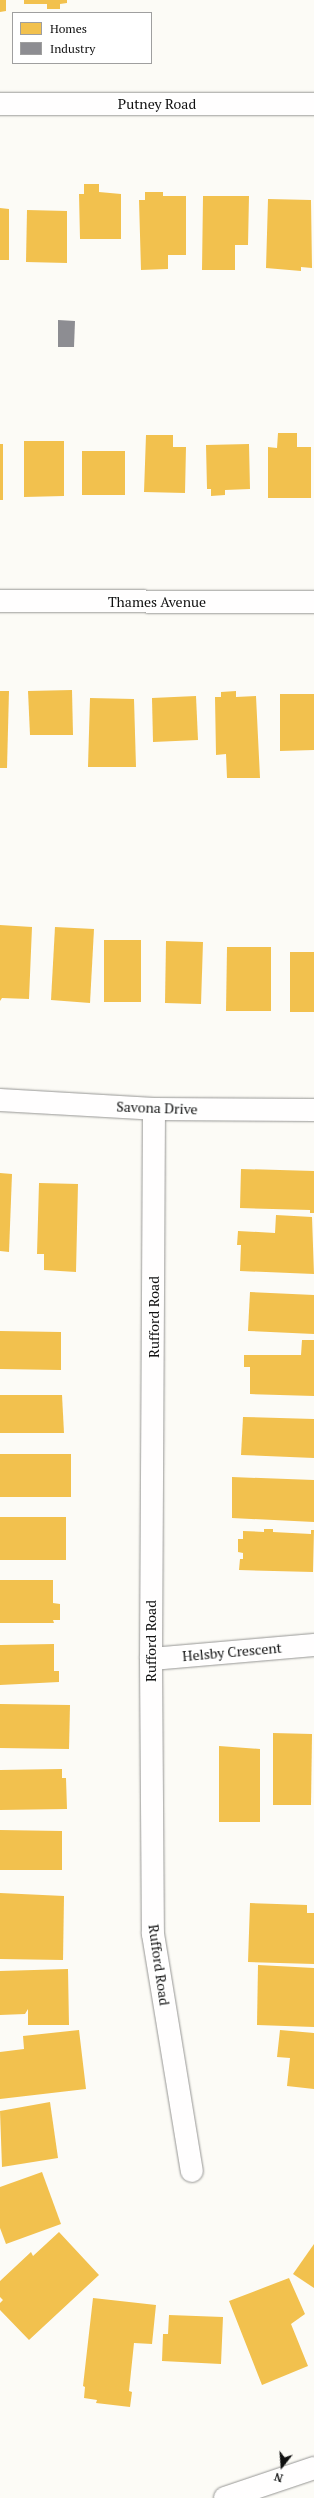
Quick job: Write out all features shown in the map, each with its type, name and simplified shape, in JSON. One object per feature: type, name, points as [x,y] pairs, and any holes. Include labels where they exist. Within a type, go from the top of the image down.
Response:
[{"type":"street","name":"Putney Road","points":[[0,104],[314,104]]},
{"type":"street","name":"Thames Avenue","points":[[0,601],[314,602]]},
{"type":"street","name":"Savona Drive","points":[[0,1100],[154,1109],[314,1110]]},
{"type":"street","name":"Rufford Road","points":[[154,1109],[151,1659],[153,1934],[192,2171]]},
{"type":"street","name":"Helsby Crescent","points":[[151,1659],[314,1645]]},
{"type":"street","points":[[225,2498],[314,2468]]},
{"type":"building: Homes","points":[[0,0],[6,0],[6,11],[0,12]]},
{"type":"building: Homes","points":[[24,0],[67,0],[67,3],[60,4],[60,9],[47,9],[47,4],[24,4]]},
{"type":"building: Homes","points":[[84,184],[99,184],[99,192],[121,194],[121,239],[80,239],[79,194],[84,194]]},
{"type":"building: Homes","points":[[145,192],[163,192],[163,196],[186,196],[186,255],[168,255],[168,269],[141,270],[139,200],[145,200]]},
{"type":"building: Homes","points":[[203,196],[249,196],[248,245],[235,245],[235,270],[202,270]]},
{"type":"building: Homes","points":[[268,199],[311,200],[312,268],[301,267],[301,271],[266,268]]},
{"type":"building: Homes","points":[[0,208],[9,209],[9,260],[0,260]]},
{"type":"building: Homes","points":[[27,210],[67,211],[67,263],[26,262]]},
{"type":"building: Homes","points":[[278,433],[297,433],[297,447],[311,447],[311,498],[268,498],[268,447],[277,448]]},
{"type":"building: Homes","points":[[146,435],[173,435],[173,447],[186,447],[185,493],[144,492]]},
{"type":"building: Homes","points":[[24,441],[64,441],[64,496],[24,497]]},
{"type":"building: Homes","points":[[0,444],[3,444],[3,500],[0,500]]},
{"type":"building: Homes","points":[[249,444],[250,489],[225,490],[225,495],[211,496],[211,489],[207,489],[206,445]]},
{"type":"building: Homes","points":[[82,451],[125,451],[125,495],[82,495]]},
{"type":"building: Homes","points":[[72,690],[73,735],[30,735],[28,691]]},
{"type":"building: Homes","points":[[0,691],[9,691],[7,768],[0,768]]},
{"type":"building: Homes","points":[[236,691],[236,697],[256,696],[260,778],[227,778],[226,754],[216,755],[215,697],[221,697],[221,692]]},
{"type":"building: Homes","points":[[280,694],[314,694],[314,750],[280,751]]},
{"type":"building: Homes","points":[[196,696],[198,740],[153,742],[152,698]]},
{"type":"building: Homes","points":[[90,698],[134,699],[136,767],[88,767]]},
{"type":"building: Homes","points":[[0,925],[32,927],[29,999],[2,998],[0,1001]]},
{"type":"building: Homes","points":[[55,927],[94,929],[90,1003],[51,1000]]},
{"type":"building: Homes","points":[[104,940],[141,940],[141,1002],[104,1002]]},
{"type":"building: Homes","points":[[166,941],[203,942],[201,1004],[165,1003]]},
{"type":"building: Homes","points":[[227,947],[271,947],[271,1011],[226,1011]]},
{"type":"building: Homes","points":[[290,952],[314,952],[314,1012],[290,1012]]},
{"type":"building: Homes","points":[[241,1169],[314,1171],[314,1213],[310,1213],[310,1210],[240,1208]]},
{"type":"building: Homes","points":[[0,1173],[12,1174],[9,1252],[0,1251]]},
{"type":"building: Homes","points":[[39,1183],[78,1184],[76,1272],[44,1270],[44,1254],[37,1254]]},
{"type":"building: Homes","points":[[276,1215],[312,1217],[314,1274],[240,1271],[241,1245],[237,1245],[238,1231],[275,1233]]},
{"type":"building: Homes","points":[[250,1292],[314,1295],[314,1334],[248,1331]]},
{"type":"building: Homes","points":[[0,1331],[61,1332],[61,1370],[0,1369]]},
{"type":"building: Homes","points":[[302,1340],[314,1340],[314,1396],[250,1394],[250,1367],[244,1367],[244,1355],[301,1355]]},
{"type":"building: Homes","points":[[0,1395],[62,1395],[64,1433],[0,1433]]},
{"type":"building: Homes","points":[[243,1417],[314,1419],[314,1458],[241,1455]]},
{"type":"building: Homes","points":[[0,1454],[71,1454],[71,1497],[0,1497]]},
{"type":"building: Homes","points":[[232,1477],[314,1480],[314,1522],[232,1518]]},
{"type":"building: Homes","points":[[0,1517],[66,1517],[66,1560],[0,1560]]},
{"type":"building: Homes","points":[[264,1529],[273,1529],[273,1532],[311,1534],[311,1530],[314,1530],[313,1572],[239,1570],[240,1559],[243,1559],[243,1553],[238,1552],[238,1539],[243,1539],[243,1531],[264,1532]]},
{"type":"building: Homes","points":[[0,1580],[53,1580],[53,1603],[60,1604],[60,1620],[53,1620],[54,1623],[0,1623]]},
{"type":"building: Homes","points":[[54,1644],[54,1671],[59,1671],[59,1682],[0,1685],[0,1645]]},
{"type":"building: Homes","points":[[0,1704],[70,1705],[69,1749],[0,1748]]},
{"type":"building: Homes","points":[[273,1733],[312,1734],[311,1805],[273,1805]]},
{"type":"building: Homes","points":[[219,1746],[260,1749],[260,1822],[219,1822]]},
{"type":"building: Homes","points":[[62,1769],[62,1778],[66,1778],[67,1809],[0,1810],[0,1770]]},
{"type":"building: Homes","points":[[0,1830],[62,1831],[62,1870],[0,1870]]},
{"type":"building: Homes","points":[[0,1893],[64,1896],[63,1960],[0,1959]]},
{"type":"building: Homes","points":[[250,1903],[307,1905],[307,1913],[314,1913],[314,1964],[248,1962]]},
{"type":"building: Homes","points":[[258,1965],[314,1968],[314,2027],[257,2025]]},
{"type":"building: Homes","points":[[68,1969],[69,2025],[28,2025],[28,2009],[25,2014],[0,2015],[0,1971]]},
{"type":"building: Homes","points":[[79,2030],[86,2089],[0,2099],[0,2052],[24,2049],[23,2036]]},
{"type":"building: Homes","points":[[280,2030],[314,2033],[314,2089],[287,2086],[290,2058],[277,2057]]},
{"type":"building: Homes","points":[[50,2102],[58,2158],[2,2167],[0,2111]]},
{"type":"building: Homes","points":[[42,2172],[61,2224],[6,2244],[0,2228],[0,2187]]},
{"type":"building: Homes","points":[[59,2232],[99,2275],[29,2340],[0,2310],[0,2303],[3,2300],[0,2297],[0,2281],[31,2252],[33,2256]]},
{"type":"building: Homes","points":[[314,2244],[314,2288],[293,2274]]},
{"type":"building: Homes","points":[[289,2278],[305,2314],[291,2324],[308,2366],[262,2385],[229,2301]]},
{"type":"building: Homes","points":[[93,2298],[156,2305],[152,2344],[134,2343],[129,2391],[132,2392],[130,2407],[96,2403],[97,2400],[84,2398],[85,2387],[83,2386]]},
{"type":"building: Homes","points":[[169,2315],[223,2317],[221,2364],[162,2361],[163,2334],[168,2334]]},
{"type":"building: Industry","points":[[58,320],[75,321],[74,347],[58,347]]}]
